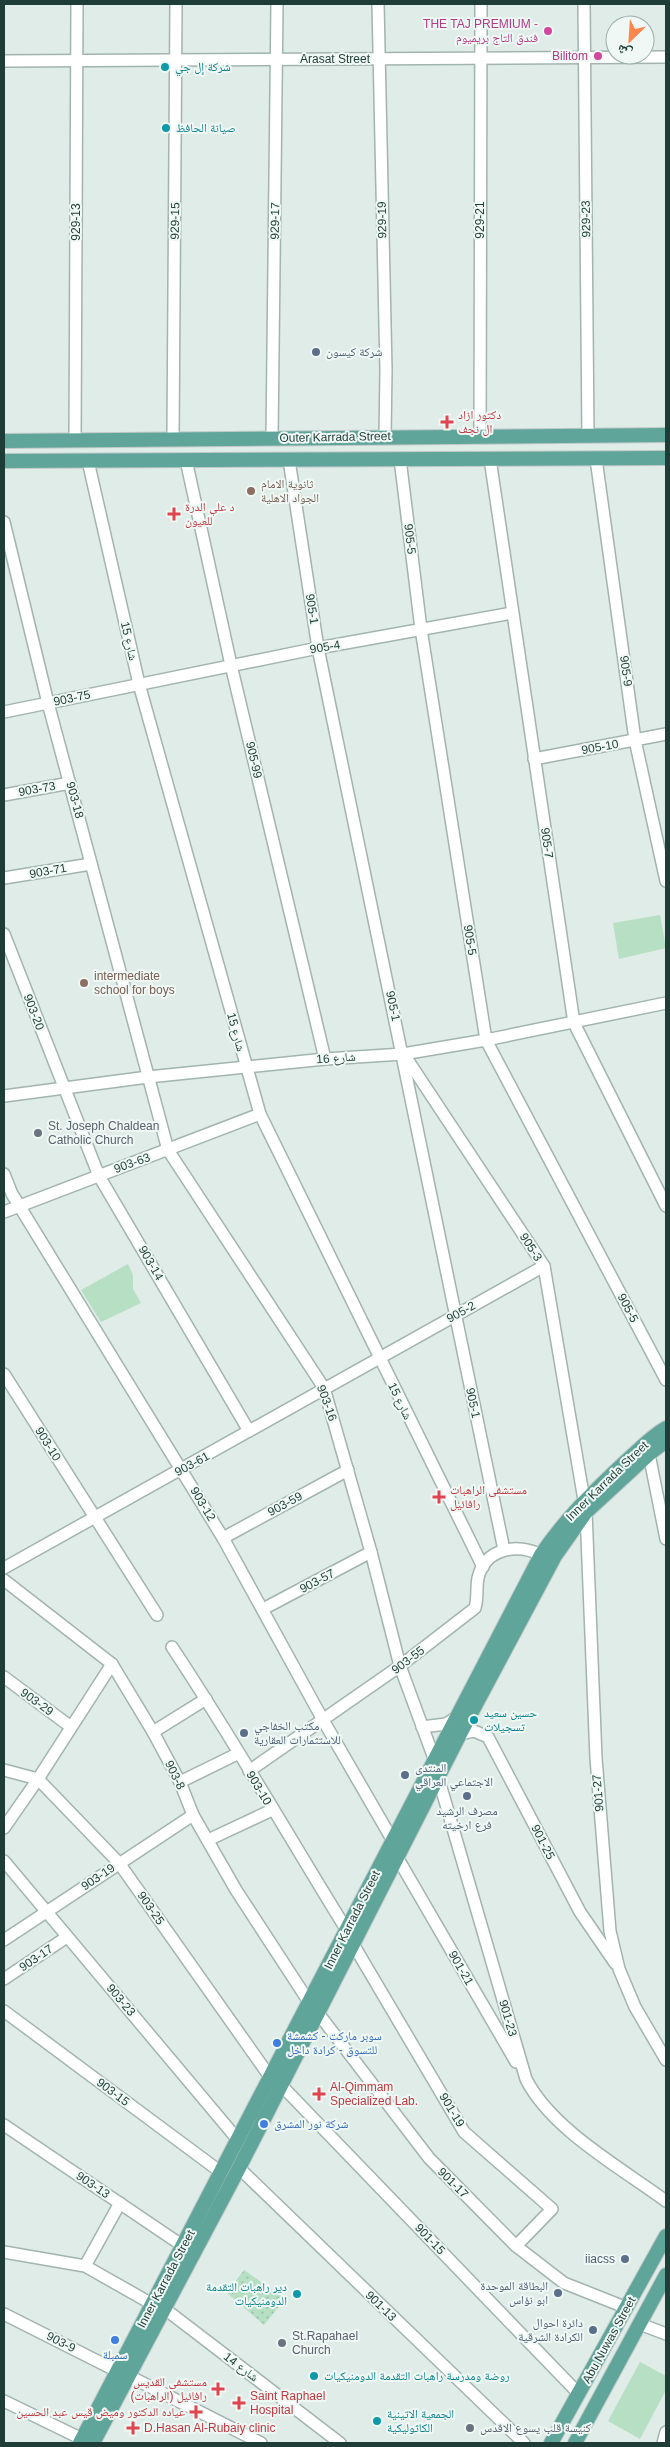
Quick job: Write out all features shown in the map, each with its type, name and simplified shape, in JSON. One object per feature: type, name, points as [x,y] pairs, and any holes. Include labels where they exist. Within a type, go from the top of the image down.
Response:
[{"type":"main road","name":"Outer Karrada Street","points":[[4,441],[385,436],[666,435]]},
{"type":"main road","name":"Outer Karrada Street","points":[[4,461],[666,458]]},
{"type":"main road","name":"Inner Karrada Street","points":[[158,2307],[183,2246],[238,2140],[275,2081],[314,2008],[353,1944],[460,1734],[555,1556],[585,1506],[649,1440],[666,1428]]},
{"type":"main road","name":"Inner Karrada Street","points":[[314,2008],[346,1929],[541,1555],[562,1525],[666,1441]]},
{"type":"main road","name":"Inner Karrada Street","points":[[85,2442],[158,2307],[238,2168],[275,2081]]},
{"type":"main road","name":"Abu Nuwas Street","points":[[551,2443],[666,2236]]},
{"type":"main road","name":"Abu Nuwas Street","points":[[575,2443],[666,2275]]},
{"type":"street","name":"929-13","points":[[75,441],[77,4]]},
{"type":"street","name":"929-15","points":[[173,438],[176,4]]},
{"type":"street","name":"929-17","points":[[272,438],[278,59],[277,4]]},
{"type":"street","name":"929-19","points":[[378,4],[386,370],[385,436]]},
{"type":"street","name":"929-21","points":[[480,436],[481,4]]},
{"type":"street","name":"929-23","points":[[584,4],[588,435]]},
{"type":"street","name":"Arasat Street","points":[[4,61],[666,57]]},
{"type":"street","name":"905-5","points":[[400,459],[422,629],[486,1040],[666,1380]]},
{"type":"street","name":"905-7","points":[[490,459],[574,1023],[666,1206]]},
{"type":"street","name":"905-9","points":[[596,459],[635,740],[666,881]]},
{"type":"street","name":"905-99","points":[[186,460],[231,665],[324,1059]]},
{"type":"street","name":"905-1","points":[[289,460],[318,648],[504,1550]]},
{"type":"street","name":"شارع 15","points":[[88,461],[139,684],[245,1068],[260,1114],[483,1567]]},
{"type":"street","name":"903-18","points":[[4,522],[48,703],[148,1077]]},
{"type":"street","name":"905-4","points":[[139,684],[318,648],[512,613]]},
{"type":"street","name":"903-75","points":[[4,712],[139,684]]},
{"type":"street","name":"905-10","points":[[534,759],[666,734]]},
{"type":"street","name":"903-73","points":[[4,795],[70,783]]},
{"type":"street","name":"903-71","points":[[4,878],[91,864]]},
{"type":"street","name":"903-20","points":[[4,934],[64,1089]]},
{"type":"street","name":"شارع 16","points":[[4,1096],[148,1077],[324,1059],[403,1054],[574,1023],[666,1003]]},
{"type":"street","name":"905-3","points":[[403,1054],[544,1266],[585,1506]]},
{"type":"street","name":"903-16","points":[[148,1077],[168,1150],[324,1388],[371,1552],[400,1666],[435,1761]]},
{"type":"street","name":"903-14","points":[[64,1089],[99,1176],[249,1431]]},
{"type":"street","name":"903-63","points":[[4,1212],[260,1114]]},
{"type":"street","name":"903-12","points":[[4,1174],[19,1205],[223,1538],[323,1720],[393,1841]]},
{"type":"street","name":"905-2","points":[[378,1357],[544,1266]]},
{"type":"street","name":"903-61","points":[[4,1568],[182,1470],[378,1357]]},
{"type":"street","name":"903-10","points":[[4,1374],[156,1615]]},
{"type":"street","points":[[649,1454],[666,1539]]},
{"type":"street","name":"903-59","points":[[223,1538],[348,1470]]},
{"type":"street","name":"901-27","points":[[585,1506],[596,1758],[610,1931],[619,1969],[635,2007],[666,2060]]},
{"type":"street","points":[[483,1567],[492,1556],[504,1550],[526,1549],[541,1555]]},
{"type":"street","name":"903-57","points":[[263,1609],[371,1552]]},
{"type":"street","name":"903-55","points":[[249,1771],[400,1666],[475,1608],[478,1597],[478,1576],[483,1567]]},
{"type":"street","name":"903-8","points":[[4,1580],[112,1664],[153,1732],[180,1782],[192,1815],[236,1890],[314,2008]]},
{"type":"street","name":"903-10","points":[[172,1647],[206,1699],[346,1929]]},
{"type":"street","points":[[4,1828],[112,1664]]},
{"type":"street","name":"903-29","points":[[4,1677],[71,1727]]},
{"type":"street","points":[[153,1732],[206,1699]]},
{"type":"street","points":[[422,1727],[446,1724],[458,1716]]},
{"type":"street","name":"901-25","points":[[460,1734],[474,1731],[488,1737],[580,1912],[619,1969]]},
{"type":"street","points":[[180,1782],[238,1754]]},
{"type":"street","points":[[4,1770],[38,1779]]},
{"type":"street","name":"901-23","points":[[438,1777],[526,2079],[531,2090],[552,2115],[598,2152],[666,2201]]},
{"type":"street","name":"903-25","points":[[38,1779],[119,1863],[275,2081]]},
{"type":"street","points":[[208,1840],[272,1810]]},
{"type":"street","name":"903-19","points":[[4,1940],[192,1815]]},
{"type":"street","name":"901-21","points":[[397,1857],[526,2079]]},
{"type":"street","name":"903-23","points":[[4,1861],[238,2140]]},
{"type":"street","name":"903-17","points":[[4,1980],[67,1937]]},
{"type":"street","name":"901-19","points":[[353,1944],[464,2132],[552,2209],[516,2246]]},
{"type":"street","name":"901-17","points":[[314,2008],[429,2158],[516,2246],[564,2284],[626,2308]]},
{"type":"street","name":"903-15","points":[[4,2011],[222,2173]]},
{"type":"street","name":"901-15","points":[[275,2081],[579,2394]]},
{"type":"street","name":"903-13","points":[[4,2125],[183,2246]]},
{"type":"street","name":"901-13","points":[[238,2168],[524,2443]]},
{"type":"street","points":[[85,2266],[120,2204]]},
{"type":"street","name":"شارع 14","points":[[4,2252],[85,2266],[158,2307],[340,2443]]},
{"type":"street","name":"903-9","points":[[4,2314],[261,2443]]},
{"type":"street","points":[[640,2324],[666,2334]]},
{"type":"street","points":[[4,2401],[85,2442]]},
{"type":"street","points":[[663,2443],[666,2432]]},
{"type":"green space","points":[[660,915],[666,948],[619,959],[613,923]]},
{"type":"green space","points":[[128,1264],[133,1275],[133,1289],[141,1303],[101,1322],[81,1290]]},
{"type":"green space","points":[[244,2270],[285,2299],[264,2325],[227,2293]]},
{"type":"green space","points":[[640,2362],[666,2376],[666,2390],[640,2439],[608,2421]]},
{"type":"place","name":"THE TAJ PREMIUM - فندق التاج بريميوم","points":[[548,31]]},
{"type":"place","name":"Bilitom","points":[[598,56]]},
{"type":"place","name":"شركة إل جي","points":[[165,67]]},
{"type":"place","name":"صيانة الحافظ","points":[[166,128]]},
{"type":"place","name":"شركة كيسون","points":[[316,352]]},
{"type":"place","name":"دكتور ازاد ال نجف","points":[[447,422]]},
{"type":"place","name":"ثانوية الامام الجواد الاهلية","points":[[251,491]]},
{"type":"place","name":"د علي الدرة للعيون","points":[[174,514]]},
{"type":"place","name":"intermediate school for boys","points":[[84,983]]},
{"type":"place","name":"St. Joseph Chaldean Catholic Church","points":[[38,1133]]},
{"type":"place","name":"مستشفى الراهبات رافائيل","points":[[439,1497]]},
{"type":"place","name":"حسين سعيد تسجيلات","points":[[474,1720]]},
{"type":"place","name":"مكتب الخفاجي للاستثمارات العقارية","points":[[244,1733]]},
{"type":"place","name":"المنتدى الاجتماعي العراقي","points":[[405,1775]]},
{"type":"place","name":"مصرف الرشيد فرع ارخيته","points":[[467,1796]]},
{"type":"place","name":"سوبر ماركت - كشمشة للتسوق - كرادة داخل","points":[[277,2043]]},
{"type":"place","name":"Al-Qimmam Specialized Lab.","points":[[319,2094]]},
{"type":"place","name":"شركة نور المشرق","points":[[264,2124]]},
{"type":"place","name":"iiacss","points":[[625,2259]]},
{"type":"place","name":"البطاقة الموحدة ابو نؤاس","points":[[558,2293]]},
{"type":"place","name":"دير راهبات التقدمة الدومنيكيات","points":[[297,2294]]},
{"type":"place","name":"دائرة احوال الكرادة الشرقية","points":[[593,2330]]},
{"type":"place","name":"سمبلة","points":[[115,2340]]},
{"type":"place","name":"St.Rapahael Church","points":[[282,2343]]},
{"type":"place","name":"روضة ومدرسة راهبات التقدمة الدومنيكيات","points":[[314,2376]]},
{"type":"place","name":"مستشفى القديس رافائيل (الراهبات)","points":[[218,2389]]},
{"type":"place","name":"Saint Raphael Hospital","points":[[239,2403]]},
{"type":"place","name":"عياده الدكتور وميض قيس عبد الحسين","points":[[196,2412]]},
{"type":"place","name":"الجمعية الاتينية الكاثوليكية","points":[[377,2421]]},
{"type":"place","name":"D.Hasan Al-Rubaiy clinic","points":[[133,2428]]},
{"type":"place","name":"كنيسة قلب يسوع الاقدس","points":[[470,2428]]}]
